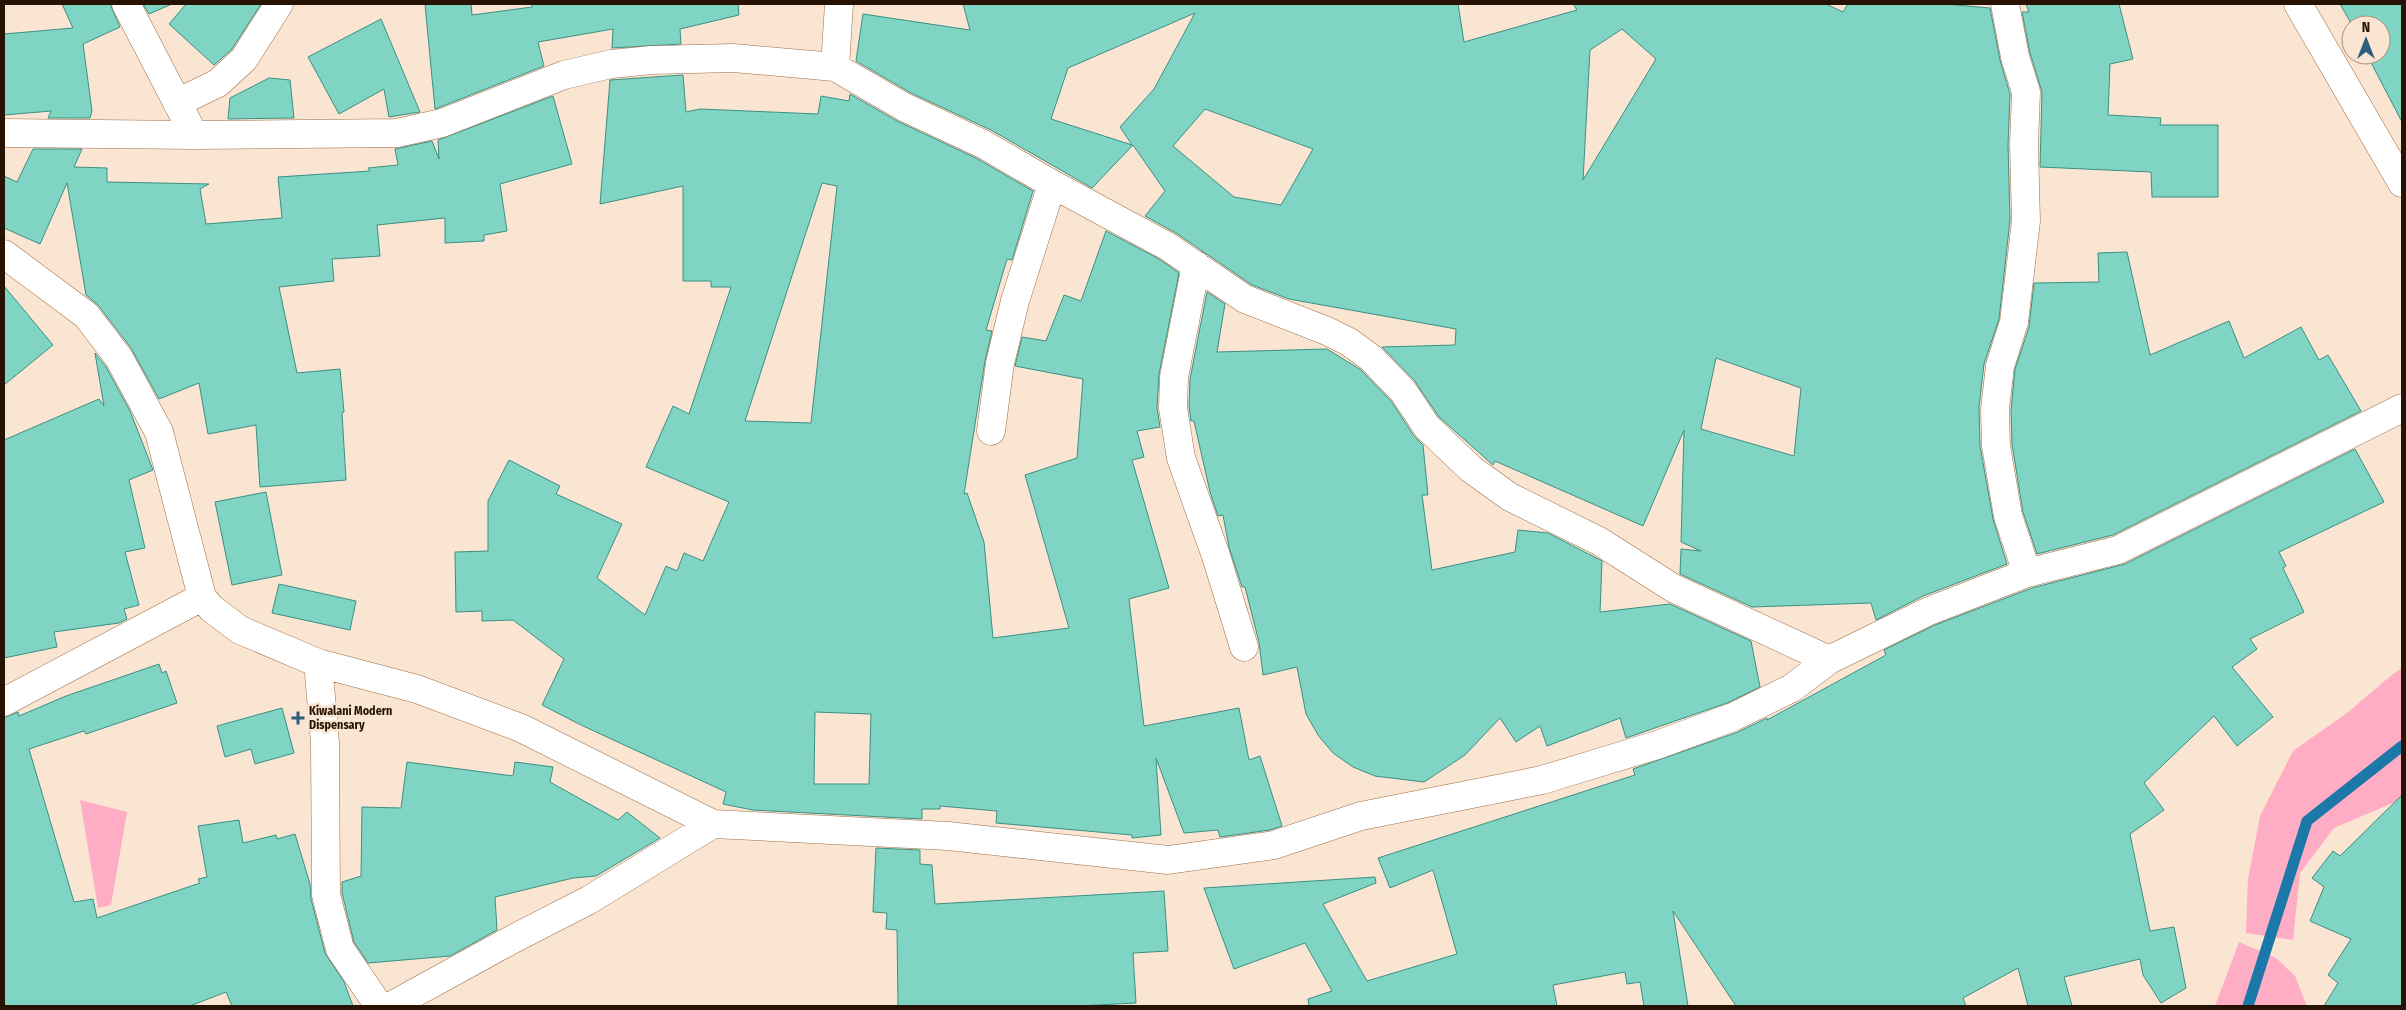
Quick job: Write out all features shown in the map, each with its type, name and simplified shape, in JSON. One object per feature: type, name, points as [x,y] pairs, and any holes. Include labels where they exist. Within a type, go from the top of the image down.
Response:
[{"type":"street","points":[[126,4],[194,135]]},
{"type":"street","points":[[177,103],[218,83],[244,59],[279,4]]},
{"type":"street","points":[[835,68],[839,4]]},
{"type":"street","points":[[2005,4],[2015,57],[2026,92],[2024,145],[2026,221],[2014,322],[2000,366],[1995,409],[1996,436],[2008,516],[2027,573]]},
{"type":"street","points":[[2298,4],[2402,183]]},
{"type":"street","points":[[4,133],[194,135],[397,133],[442,123],[564,75],[611,64],[636,61],[733,58],[835,68],[904,107],[983,144],[1052,184],[1168,246],[1245,299],[1327,331],[1371,358],[1404,391],[1427,428],[1471,468],[1510,497],[1599,541],[1673,588],[1829,660]]},
{"type":"street","points":[[991,430],[1000,363],[1015,301],[1052,184]]},
{"type":"street","points":[[4,254],[86,314],[119,358],[159,432],[202,597],[211,608],[240,630],[318,663],[417,689],[522,728],[714,824],[948,836],[1168,860],[1274,846],[1361,816],[1542,780],[1657,745],[1732,717],[1784,693],[1829,660],[1929,610],[2027,573],[2118,550],[2402,408]]},
{"type":"street","points":[[1196,265],[1174,377],[1174,408],[1181,458],[1216,556],[1244,647]]},
{"type":"street","points":[[4,702],[202,597]]},
{"type":"street","points":[[318,663],[325,743],[326,895],[340,949],[379,1006]]},
{"type":"street","points":[[391,1006],[589,900],[714,824]]},
{"type":"shaded area","points":[[2402,668],[2402,799],[2334,828],[2300,873],[2293,940],[2246,933],[2248,879],[2260,816],[2293,751],[2347,713]]},
{"type":"shaded area","points":[[80,800],[127,812],[111,905],[98,908]]},
{"type":"shaded area","points":[[2239,942],[2276,958],[2295,976],[2307,1006],[2215,1006]]},
{"type":"building","points":[[62,4],[110,4],[120,27],[83,44],[92,111],[90,118],[48,118],[51,111],[4,115],[4,34],[73,28]]},
{"type":"building","points":[[143,4],[172,4],[149,14]]},
{"type":"building","points":[[186,4],[261,4],[232,49],[214,65],[169,24]]},
{"type":"building","points":[[425,4],[471,4],[472,15],[532,7],[532,4],[738,4],[739,15],[680,29],[681,44],[612,48],[613,29],[538,42],[544,66],[435,109]]},
{"type":"building","points":[[963,4],[1458,4],[1464,42],[1577,10],[1573,4],[1826,4],[1843,12],[1848,4],[1945,4],[1990,8],[2000,60],[2010,94],[2008,145],[2010,220],[1999,319],[1984,364],[1979,407],[1980,446],[1993,519],[2007,564],[1923,596],[1876,620],[1871,603],[1752,607],[1680,574],[1681,549],[1701,551],[1681,542],[1684,430],[1643,526],[1495,461],[1493,465],[1439,417],[1414,380],[1382,347],[1455,345],[1456,329],[1289,299],[1252,285],[1176,233],[1145,216],[1165,191],[1133,145],[1092,188],[991,130],[911,93],[856,61],[863,14],[970,30]],"holes":[[[1195,13],[1154,89],[1120,127],[1132,145],[1051,119],[1068,68]],[[1622,29],[1656,59],[1583,180],[1590,50]],[[1205,109],[1313,149],[1281,205],[1234,197],[1173,146]],[[1716,358],[1801,388],[1794,456],[1701,429]]]},
{"type":"building","points":[[2026,4],[2119,4],[2133,59],[2110,64],[2108,115],[2161,118],[2160,125],[2218,125],[2218,197],[2152,197],[2151,172],[2040,167],[2042,92],[2030,53],[2022,12],[2029,12]]},
{"type":"building","points":[[2340,4],[2402,4],[2402,122],[2372,65],[2391,65],[2391,15],[2346,15]]},
{"type":"building","points":[[381,19],[420,112],[389,117],[384,89],[339,114],[308,57]]},
{"type":"building","points":[[683,75],[686,112],[700,109],[818,114],[821,96],[849,101],[850,94],[897,121],[976,158],[1033,191],[1012,260],[1007,259],[986,330],[992,331],[985,361],[964,494],[967,493],[984,542],[993,638],[1069,628],[1025,475],[1077,458],[1083,379],[1015,366],[1022,337],[1046,341],[1064,295],[1081,301],[1106,231],[1159,259],[1179,273],[1159,374],[1157,408],[1160,427],[1137,431],[1144,457],[1132,460],[1169,588],[1129,599],[1144,726],[1239,708],[1249,760],[1260,756],[1282,826],[1270,830],[1220,837],[1218,830],[1184,833],[1156,758],[1161,835],[1132,838],[1132,835],[996,823],[997,811],[940,806],[940,809],[922,809],[922,819],[753,810],[723,804],[726,792],[542,705],[564,659],[513,620],[482,621],[482,611],[456,612],[455,552],[488,551],[488,501],[509,460],[560,486],[556,494],[622,524],[597,578],[645,615],[666,566],[677,571],[684,553],[703,561],[729,502],[646,467],[673,406],[689,414],[731,287],[711,287],[711,281],[683,281],[683,186],[600,204],[610,80]],"holes":[[[822,183],[837,186],[811,423],[745,421]],[[815,712],[871,714],[869,784],[814,784]]]},
{"type":"building","points":[[269,78],[290,80],[294,118],[228,119],[230,98]]},
{"type":"building","points":[[553,96],[572,164],[500,184],[507,231],[484,235],[484,241],[445,243],[445,218],[377,225],[380,256],[332,259],[334,281],[279,287],[297,373],[340,369],[344,412],[342,413],[346,480],[260,487],[256,425],[208,434],[199,383],[159,399],[131,348],[98,305],[86,295],[67,183],[40,244],[4,228],[4,176],[17,182],[33,149],[82,149],[74,167],[107,168],[107,182],[209,184],[200,189],[206,224],[282,218],[278,177],[370,171],[368,168],[398,165],[395,149],[432,141],[439,159],[438,140]]},
{"type":"building","points":[[2127,252],[2150,355],[2229,321],[2244,358],[2301,327],[2319,360],[2328,355],[2361,411],[2113,535],[2037,554],[2023,512],[2012,444],[2011,410],[2015,369],[2029,327],[2034,283],[2099,282],[2098,253]]},
{"type":"building","points":[[4,286],[53,345],[4,385]]},
{"type":"building","points":[[1207,292],[1225,304],[1217,352],[1327,349],[1361,370],[1391,401],[1414,436],[1423,445],[1428,495],[1422,495],[1432,570],[1515,552],[1518,530],[1548,533],[1602,561],[1600,612],[1670,604],[1751,641],[1760,687],[1727,703],[1626,738],[1620,718],[1547,746],[1540,726],[1516,742],[1500,718],[1465,755],[1424,782],[1375,776],[1353,767],[1333,753],[1318,735],[1306,714],[1297,667],[1263,675],[1259,642],[1245,587],[1242,587],[1229,547],[1223,515],[1218,516],[1210,492],[1189,407],[1190,379]]},
{"type":"building","points":[[95,353],[106,367],[130,411],[153,470],[129,480],[145,548],[125,552],[139,605],[124,609],[127,619],[119,623],[54,632],[57,647],[4,658],[4,440],[99,399],[104,406]]},
{"type":"building","points":[[2355,449],[2384,502],[2279,552],[2286,566],[2283,568],[2304,612],[2250,639],[2257,649],[2232,667],[2273,717],[2237,746],[2214,716],[2144,783],[2164,810],[2130,834],[2150,931],[2174,927],[2186,988],[2161,1003],[2143,975],[2140,959],[2064,977],[2072,1006],[2028,1006],[2018,968],[1963,998],[1966,1006],[1736,1006],[1673,911],[1688,1006],[1644,1006],[1640,982],[1627,984],[1625,972],[1553,985],[1557,1006],[1309,1006],[1308,999],[1332,991],[1305,943],[1234,969],[1204,888],[1375,877],[1376,883],[1323,904],[1367,981],[1457,954],[1433,870],[1390,888],[1378,858],[1635,775],[1633,769],[1738,732],[1767,718],[1767,720],[1886,655],[1884,650],[1935,625],[2032,588],[2125,564]]},
{"type":"building","points":[[266,492],[282,575],[232,585],[215,502]]},
{"type":"building","points":[[279,584],[356,601],[350,630],[272,613]]},
{"type":"building","points":[[159,664],[162,673],[166,671],[177,703],[86,734],[84,731],[29,749],[74,902],[93,899],[97,918],[200,883],[198,879],[207,877],[198,826],[239,820],[243,843],[276,835],[277,839],[295,834],[310,884],[311,899],[325,953],[344,982],[353,1006],[232,1006],[226,992],[190,1006],[4,1006],[4,718],[18,712],[19,716],[66,696]]},
{"type":"building","points":[[282,708],[294,753],[255,764],[251,749],[225,757],[217,726]]},
{"type":"building","points":[[407,762],[513,776],[515,762],[553,767],[550,782],[618,820],[627,812],[660,838],[596,876],[573,878],[495,897],[497,930],[450,956],[368,963],[354,942],[342,893],[342,882],[361,876],[362,807],[401,808]]},
{"type":"building","points":[[2402,795],[2402,1006],[2324,1006],[2338,983],[2328,975],[2351,939],[2310,921],[2324,887],[2312,878],[2333,851],[2340,856]]},
{"type":"building","points":[[876,848],[920,850],[920,864],[932,865],[935,904],[1164,891],[1168,951],[1133,953],[1136,1003],[1077,1006],[898,1006],[897,930],[886,929],[887,913],[873,912]]},
{"type":"waterway","points":[[2248,1006],[2307,821],[2402,746]]},
{"type":"place","name":"Kiwalani Modern Dispensary","points":[[298,718]]}]
